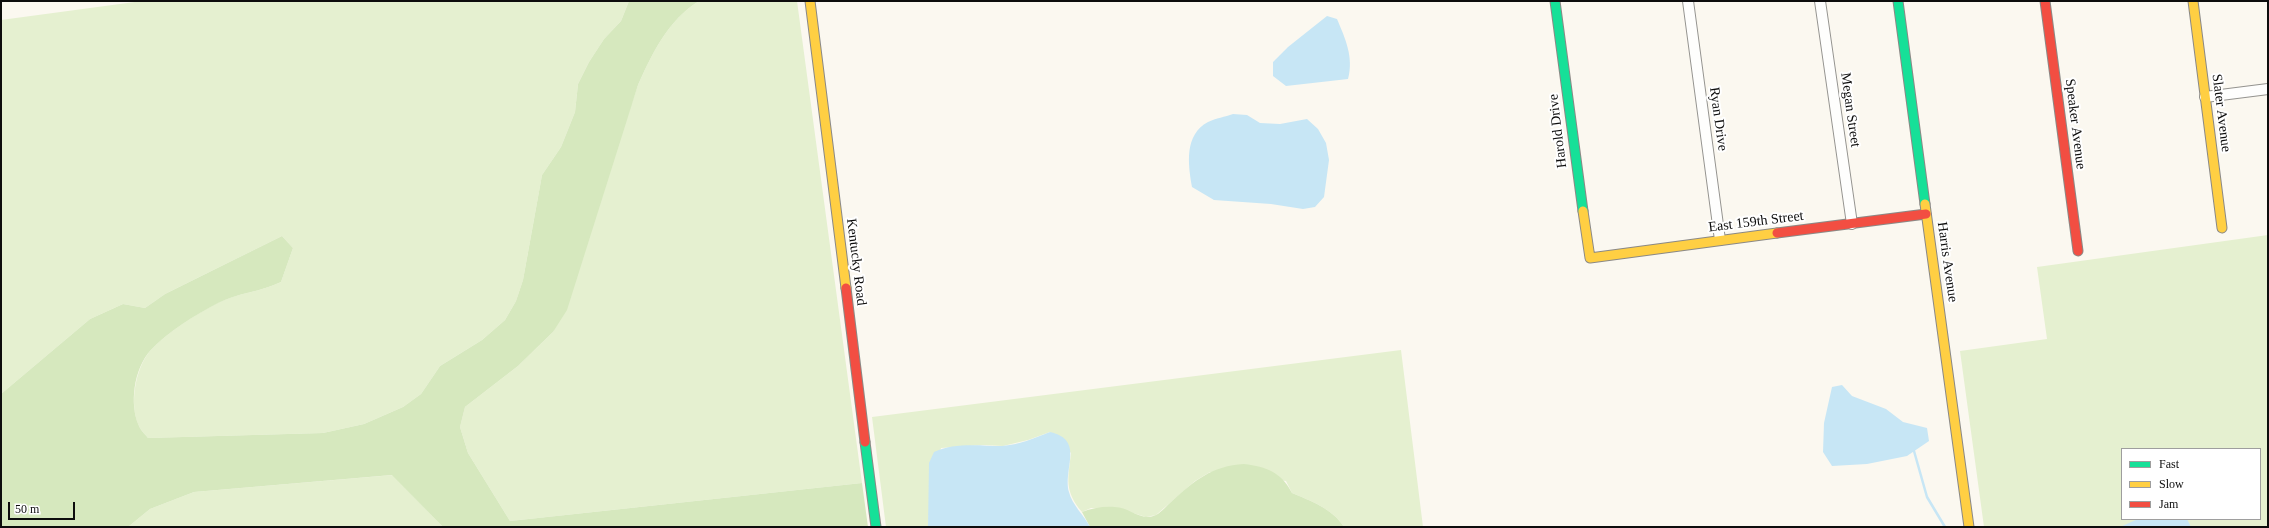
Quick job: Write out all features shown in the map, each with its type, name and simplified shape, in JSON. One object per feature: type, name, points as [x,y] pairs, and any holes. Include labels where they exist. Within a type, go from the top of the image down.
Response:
[{"type":"street","name":"Kentucky Road","points":[[810,1],[876,527]]},
{"type":"street","name":"Harold Drive","points":[[1555,1],[1572,142],[1590,258]]},
{"type":"street","name":"Ryan Drive","points":[[1688,1],[1720,240]]},
{"type":"street","name":"Megan Street","points":[[1820,1],[1852,224]]},
{"type":"street","name":"Harris Avenue","points":[[1898,1],[1969,527]]},
{"type":"street","name":"Speaker Avenue","points":[[2045,1],[2078,251]]},
{"type":"street","name":"Slater Avenue","points":[[2192,1],[2222,228]]},
{"type":"street","points":[[2205,97],[2268,89]]},
{"type":"street","name":"East 159th Street","points":[[1590,258],[1926,214]]},
{"type":"green space","points":[[142,1],[629,1],[621,21],[604,39],[589,62],[578,84],[575,112],[561,147],[542,175],[523,280],[516,301],[505,320],[482,340],[440,366],[421,394],[403,407],[364,424],[323,433],[148,438],[140,428],[136,417],[134,398],[137,377],[150,351],[165,337],[191,318],[217,303],[281,282],[293,248],[282,236],[165,294],[145,308],[123,304],[90,319],[1,394],[1,20]]},
{"type":"green space","points":[[629,1],[699,1],[678,18],[662,38],[638,85],[567,310],[553,332],[518,366],[465,407],[460,427],[468,453],[510,521],[862,483],[868,527],[443,527],[392,475],[194,492],[150,509],[128,527],[1,527],[1,394],[90,319],[123,304],[145,308],[165,294],[282,236],[293,248],[281,282],[225,300],[191,318],[165,337],[150,351],[145,358],[137,377],[134,408],[139,426],[148,438],[323,433],[364,424],[403,407],[421,394],[440,366],[482,340],[505,320],[516,301],[523,280],[542,175],[561,147],[575,112],[578,84],[589,62],[604,39],[621,21]]},
{"type":"green space","points":[[699,1],[797,1],[862,483],[510,521],[468,453],[460,427],[465,407],[518,366],[553,332],[638,85],[662,38],[678,18]]},
{"type":"green space","points":[[2268,235],[2268,527],[1984,527],[1960,351],[2047,339],[2037,267]]},
{"type":"green space","points":[[1401,350],[1423,527],[1344,527],[1328,510],[1292,493],[1286,481],[1210,472],[1195,481],[1156,515],[1146,517],[1133,513],[1091,508],[1082,512],[1072,498],[1070,491],[1068,478],[1071,453],[1050,432],[1028,440],[1003,446],[983,445],[941,448],[930,500],[928,527],[886,527],[872,417]]},
{"type":"green space","points":[[1244,464],[1260,467],[1278,475],[1292,493],[1328,510],[1344,527],[1090,527],[1082,512],[1090,509],[1115,507],[1125,509],[1140,516],[1151,517],[1160,512],[1188,487],[1205,475],[1222,468]]},
{"type":"green space","points":[[393,475],[443,527],[128,527],[150,509],[194,492]]},
{"type":"water","points":[[1327,16],[1337,19],[1346,41],[1350,63],[1348,79],[1286,86],[1273,76],[1273,62],[1288,47]]},
{"type":"water","points":[[1233,114],[1247,115],[1260,123],[1280,124],[1307,119],[1318,129],[1326,143],[1329,160],[1324,197],[1315,207],[1303,209],[1271,204],[1214,200],[1192,187],[1189,160],[1191,142],[1195,134],[1208,122]]},
{"type":"water","points":[[1842,385],[1852,396],[1886,409],[1903,422],[1927,428],[1929,441],[1907,456],[1867,464],[1832,466],[1823,452],[1824,423],[1832,387]]},
{"type":"water","points":[[1050,432],[1061,436],[1067,441],[1070,448],[1068,474],[1069,492],[1073,501],[1090,527],[928,527],[929,463],[934,452],[959,446],[1002,446],[1014,444]]},
{"type":"water","points":[[2136,520],[2188,520],[2191,527],[2120,527]]},
{"type":"waterway","points":[[1914,451],[1927,497],[1945,527]]},
{"type":"traffic: fast","points":[[1555,1],[1583,211]]},
{"type":"traffic: fast","points":[[1898,1],[1925,204]]},
{"type":"traffic: fast","points":[[865,442],[876,527]]},
{"type":"traffic: slow","points":[[810,1],[846,288]]},
{"type":"traffic: slow","points":[[2193,1],[2222,228]]},
{"type":"traffic: slow","points":[[1925,204],[1969,527]]},
{"type":"traffic: slow","points":[[1583,211],[1590,258],[1777,233]]},
{"type":"traffic: jam","points":[[2045,1],[2078,251]]},
{"type":"traffic: jam","points":[[1777,233],[1926,214]]},
{"type":"traffic: jam","points":[[846,288],[865,442]]}]
